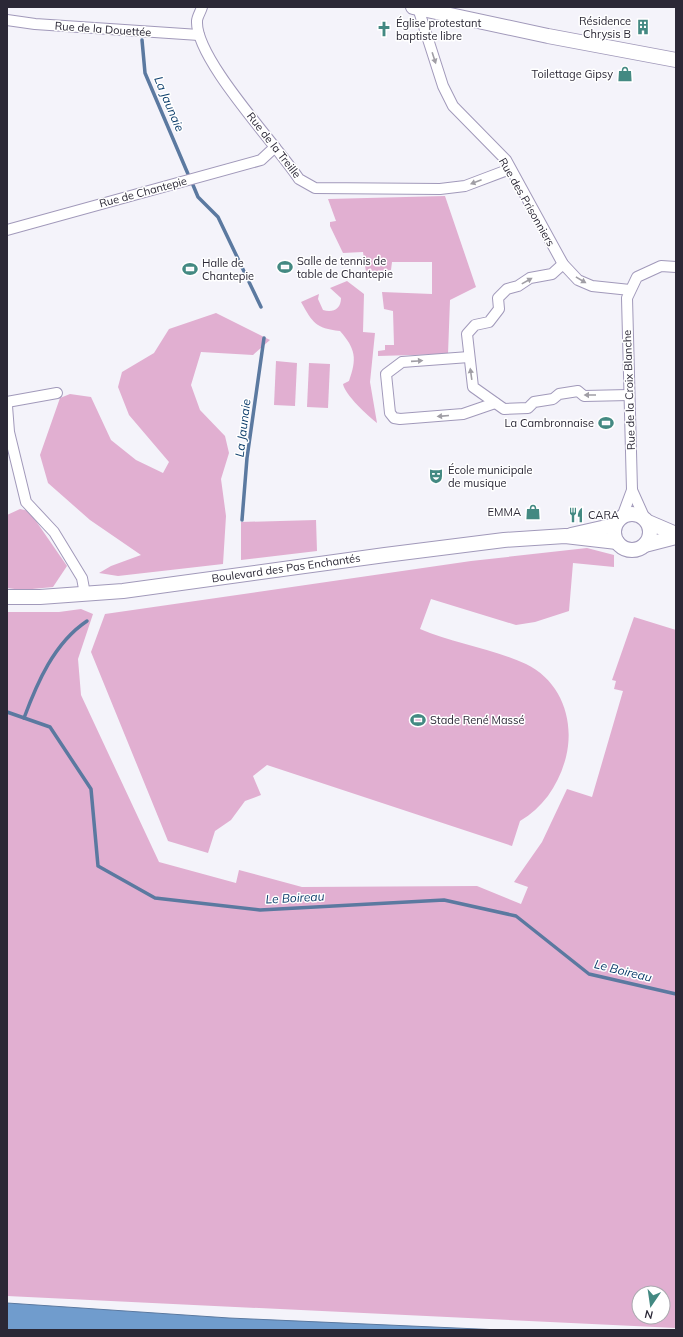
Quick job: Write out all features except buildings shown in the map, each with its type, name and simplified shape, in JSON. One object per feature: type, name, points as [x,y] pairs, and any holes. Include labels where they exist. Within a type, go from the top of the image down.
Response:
[{"type":"main road","points":[[416,7],[570,40],[676,60]]},
{"type":"main road","name":"Boulevard des Pas Enchantés","points":[[7,597],[123,591],[456,546],[565,536],[619,521],[632,514],[640,515],[647,521],[676,536]]},
{"type":"main road","points":[[617,542],[614,536],[619,521]]},
{"type":"main road","points":[[645,545],[651,533],[647,521]]},
{"type":"main road","name":"Boulevard des Pas Enchantés","points":[[565,536],[617,542],[628,550],[639,549],[645,545],[676,536]]},
{"type":"street","name":"Rue de la Treille","points":[[202,7],[197,21],[199,35],[213,66],[299,179],[315,188],[440,189],[465,186],[510,169]]},
{"type":"street","name":"Rue des Prisonniers","points":[[416,7],[443,86],[453,106],[506,160],[563,264],[578,280],[592,286],[630,290]]},
{"type":"street","name":"Rue de la Douettée","points":[[7,20],[35,24],[199,35]]},
{"type":"street","name":"Rue de Chantepie","points":[[7,230],[261,160],[275,147]]},
{"type":"street","points":[[563,264],[552,274],[530,278],[518,286],[506,289],[498,298],[499,309],[489,322],[475,325],[466,334],[473,387],[504,409],[528,408],[534,402],[553,400],[558,394],[578,391],[584,396],[629,395]]},
{"type":"street","points":[[630,290],[637,277],[646,271],[660,266],[676,267]]},
{"type":"street","name":"Rue de la Croix Blanche","points":[[630,290],[627,298],[632,490],[647,521]]},
{"type":"street","points":[[469,357],[402,362],[386,374],[390,413],[394,418],[400,419],[463,414],[494,403]]},
{"type":"street","points":[[7,402],[56,393]]},
{"type":"street","points":[[7,406],[9,432],[26,502],[54,532],[82,578],[85,594]]},
{"type":"street","name":"Rue de la Croix Blanche","points":[[619,521],[632,490]]},
{"type":"shaded area","points":[[445,196],[476,287],[450,300],[448,354],[378,356],[378,351],[385,350],[385,345],[394,345],[393,311],[384,309],[382,292],[432,294],[432,262],[392,262],[391,270],[366,272],[363,252],[343,253],[330,226],[330,222],[336,221],[328,199]]},
{"type":"shaded area","points":[[347,281],[364,294],[363,332],[375,333],[370,382],[377,423],[352,399],[343,384],[349,381],[354,360],[354,354],[349,343],[340,331],[325,328],[312,320],[301,302],[319,294],[318,299],[323,310],[330,311],[336,309],[340,305],[341,298],[330,288]]},
{"type":"shaded area","points":[[216,313],[270,340],[253,355],[201,352],[191,385],[200,410],[225,436],[229,453],[221,479],[226,516],[223,564],[118,576],[99,573],[111,566],[141,555],[90,520],[48,483],[40,455],[60,398],[70,394],[91,397],[111,440],[136,460],[163,473],[169,462],[129,415],[118,387],[122,372],[154,353],[169,329]]},
{"type":"shaded area","points":[[276,361],[297,363],[295,406],[274,405]]},
{"type":"shaded area","points":[[309,363],[330,364],[328,408],[307,407]]},
{"type":"shaded area","points":[[20,509],[29,511],[67,566],[53,587],[22,590],[7,588],[7,515]]},
{"type":"shaded area","points":[[316,520],[317,551],[241,560],[241,522]]},
{"type":"shaded area","points":[[587,548],[614,555],[614,567],[573,563],[569,611],[535,622],[516,625],[431,599],[420,629],[501,654],[526,664],[538,671],[548,680],[562,703],[567,716],[568,729],[568,743],[563,767],[555,785],[543,802],[520,821],[512,846],[267,765],[253,776],[261,795],[245,801],[231,820],[215,831],[208,853],[168,841],[91,652],[105,614],[471,561]]},
{"type":"shaded area","points":[[81,609],[93,614],[78,659],[81,695],[159,862],[236,883],[239,870],[302,887],[477,886],[521,904],[528,887],[514,882],[542,842],[567,789],[592,797],[623,691],[614,689],[616,681],[612,680],[634,617],[676,630],[676,1328],[7,1296],[7,612],[59,612]]},
{"type":"water","points":[[7,1303],[229,1318],[501,1330],[7,1330]]},
{"type":"waterway","name":"La Jaunaie","points":[[142,40],[145,73],[188,174]]},
{"type":"waterway","name":"La Jaunaie","points":[[193,185],[198,197],[218,217],[261,307]]},
{"type":"waterway","name":"La Jaunaie","points":[[242,520],[247,458],[264,338]]},
{"type":"waterway","name":"La Jaunaie","points":[[24,718],[41,678],[56,652],[75,630],[87,621]]},
{"type":"waterway","name":"Le Boireau","points":[[7,712],[50,727],[91,789],[98,866],[155,898],[260,910],[444,900],[516,916],[589,974],[676,994]]},
{"type":"place","name":"Résidence Chrysis B","points":[[643,27]]},
{"type":"place","name":"Église protestant baptiste libre","points":[[384,29]]},
{"type":"place","name":"Toilettage Gipsy","points":[[625,74]]},
{"type":"place","name":"Salle de tennis de table de Chantepie","points":[[285,267]]},
{"type":"place","name":"Halle de Chantepie","points":[[190,269]]},
{"type":"place","name":"La Cambronnaise","points":[[606,423]]},
{"type":"place","name":"École municipale de musique","points":[[436,476]]},
{"type":"place","name":"EMMA","points":[[533,512]]},
{"type":"place","name":"CARA","points":[[576,515]]},
{"type":"place","name":"Stade René Massé","points":[[418,720]]}]
